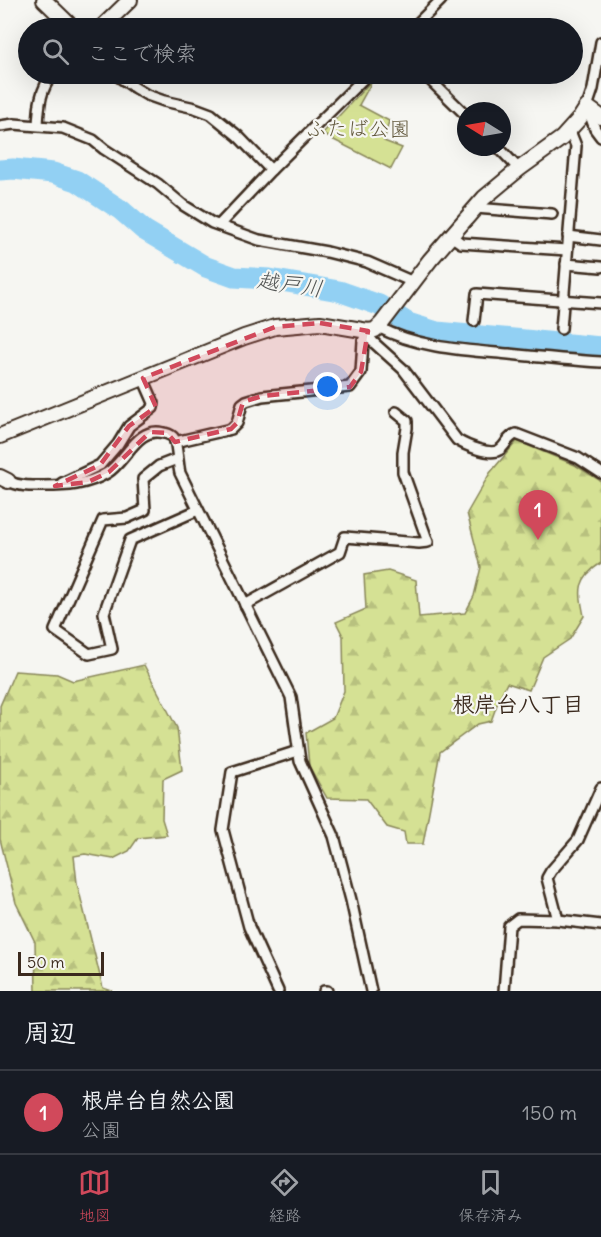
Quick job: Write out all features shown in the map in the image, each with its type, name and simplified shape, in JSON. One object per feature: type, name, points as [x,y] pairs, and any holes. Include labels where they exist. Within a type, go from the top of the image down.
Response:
[{"type":"street","points":[[44,0],[63,18]]},
{"type":"street","points":[[111,18],[130,0]]},
{"type":"street","points":[[423,18],[441,0]]},
{"type":"street","points":[[601,42],[593,89],[587,107],[580,118],[562,138],[484,198],[368,336],[402,369],[457,440],[491,452],[499,450],[511,435],[516,434],[578,458],[601,473]]},
{"type":"street","points":[[38,125],[39,102],[47,84]]},
{"type":"street","points":[[129,84],[147,95],[211,114],[271,170]]},
{"type":"street","points":[[219,225],[358,84]]},
{"type":"street","points":[[434,84],[457,106]]},
{"type":"street","points":[[587,107],[601,117]]},
{"type":"street","points":[[587,107],[595,129],[601,137]]},
{"type":"street","points":[[0,126],[14,124],[63,128],[93,140],[158,184],[205,220],[260,240],[367,262],[413,282]]},
{"type":"street","points":[[561,330],[576,146],[570,130]]},
{"type":"street","points":[[507,156],[519,169]]},
{"type":"street","points":[[475,208],[552,214]]},
{"type":"street","points":[[451,236],[461,243],[567,250]]},
{"type":"street","points":[[568,236],[601,240]]},
{"type":"street","points":[[566,264],[601,267]]},
{"type":"street","points":[[474,321],[477,294],[601,303]]},
{"type":"street","points":[[0,436],[244,337],[275,327],[320,323],[376,327],[438,347],[601,362]]},
{"type":"street","points":[[175,441],[231,429],[237,423],[242,404],[262,396],[350,387],[361,372],[363,341],[376,327]]},
{"type":"street","points":[[55,486],[100,465],[118,444],[129,426],[153,408],[154,403],[142,378]]},
{"type":"street","points":[[245,604],[340,552],[345,537],[428,542],[403,472],[407,422],[396,412]]},
{"type":"street","points":[[4,479],[27,486],[55,486],[88,482],[109,472],[142,437],[150,432],[158,431],[172,436],[175,441],[180,473],[291,697],[300,761],[334,836],[371,991]]},
{"type":"street","points":[[177,459],[159,466],[143,479],[145,510],[127,518],[104,520],[55,630],[89,654],[112,649],[104,613],[130,540],[198,510]]},
{"type":"street","points":[[278,991],[249,927],[223,830],[232,772],[298,751]]},
{"type":"street","points":[[558,920],[547,878],[578,840],[601,788]]},
{"type":"street","points":[[504,991],[509,926],[518,919],[558,920],[601,925]]},
{"type":"highlighted area","points":[[320,323],[368,331],[361,372],[350,387],[262,396],[243,402],[237,423],[231,429],[175,442],[167,433],[150,432],[109,472],[88,482],[55,486],[100,465],[129,426],[156,407],[143,378],[275,327]]},
{"type":"green space","name":"ふたば公園","points":[[371,84],[359,105],[389,121],[384,141],[402,148],[391,169],[322,134]]},
{"type":"green space","points":[[517,441],[575,465],[601,481],[601,563],[587,575],[581,586],[584,616],[570,639],[543,657],[529,690],[507,683],[491,721],[478,724],[440,752],[423,844],[406,844],[404,832],[387,827],[366,799],[327,798],[309,766],[306,733],[333,718],[344,691],[343,636],[336,622],[366,609],[364,575],[388,571],[416,580],[419,617],[465,613],[474,596],[481,567],[467,513],[490,473]]},
{"type":"green space","points":[[144,665],[177,728],[182,770],[163,779],[162,819],[167,835],[138,838],[129,851],[113,859],[85,854],[74,856],[77,883],[103,988],[112,991],[36,991],[35,942],[16,903],[0,839],[0,706],[15,671],[57,674],[73,681]]},
{"type":"waterway","name":"越戸川","points":[[0,170],[53,173],[77,181],[121,210],[144,230],[206,267],[234,277],[270,279],[339,291],[379,305],[408,323],[437,332],[601,347]]},
{"type":"place","name":"根岸台自然公園","points":[[538,540]]},
{"type":"district","name":"根岸台八丁目","points":[[518,704]]}]
